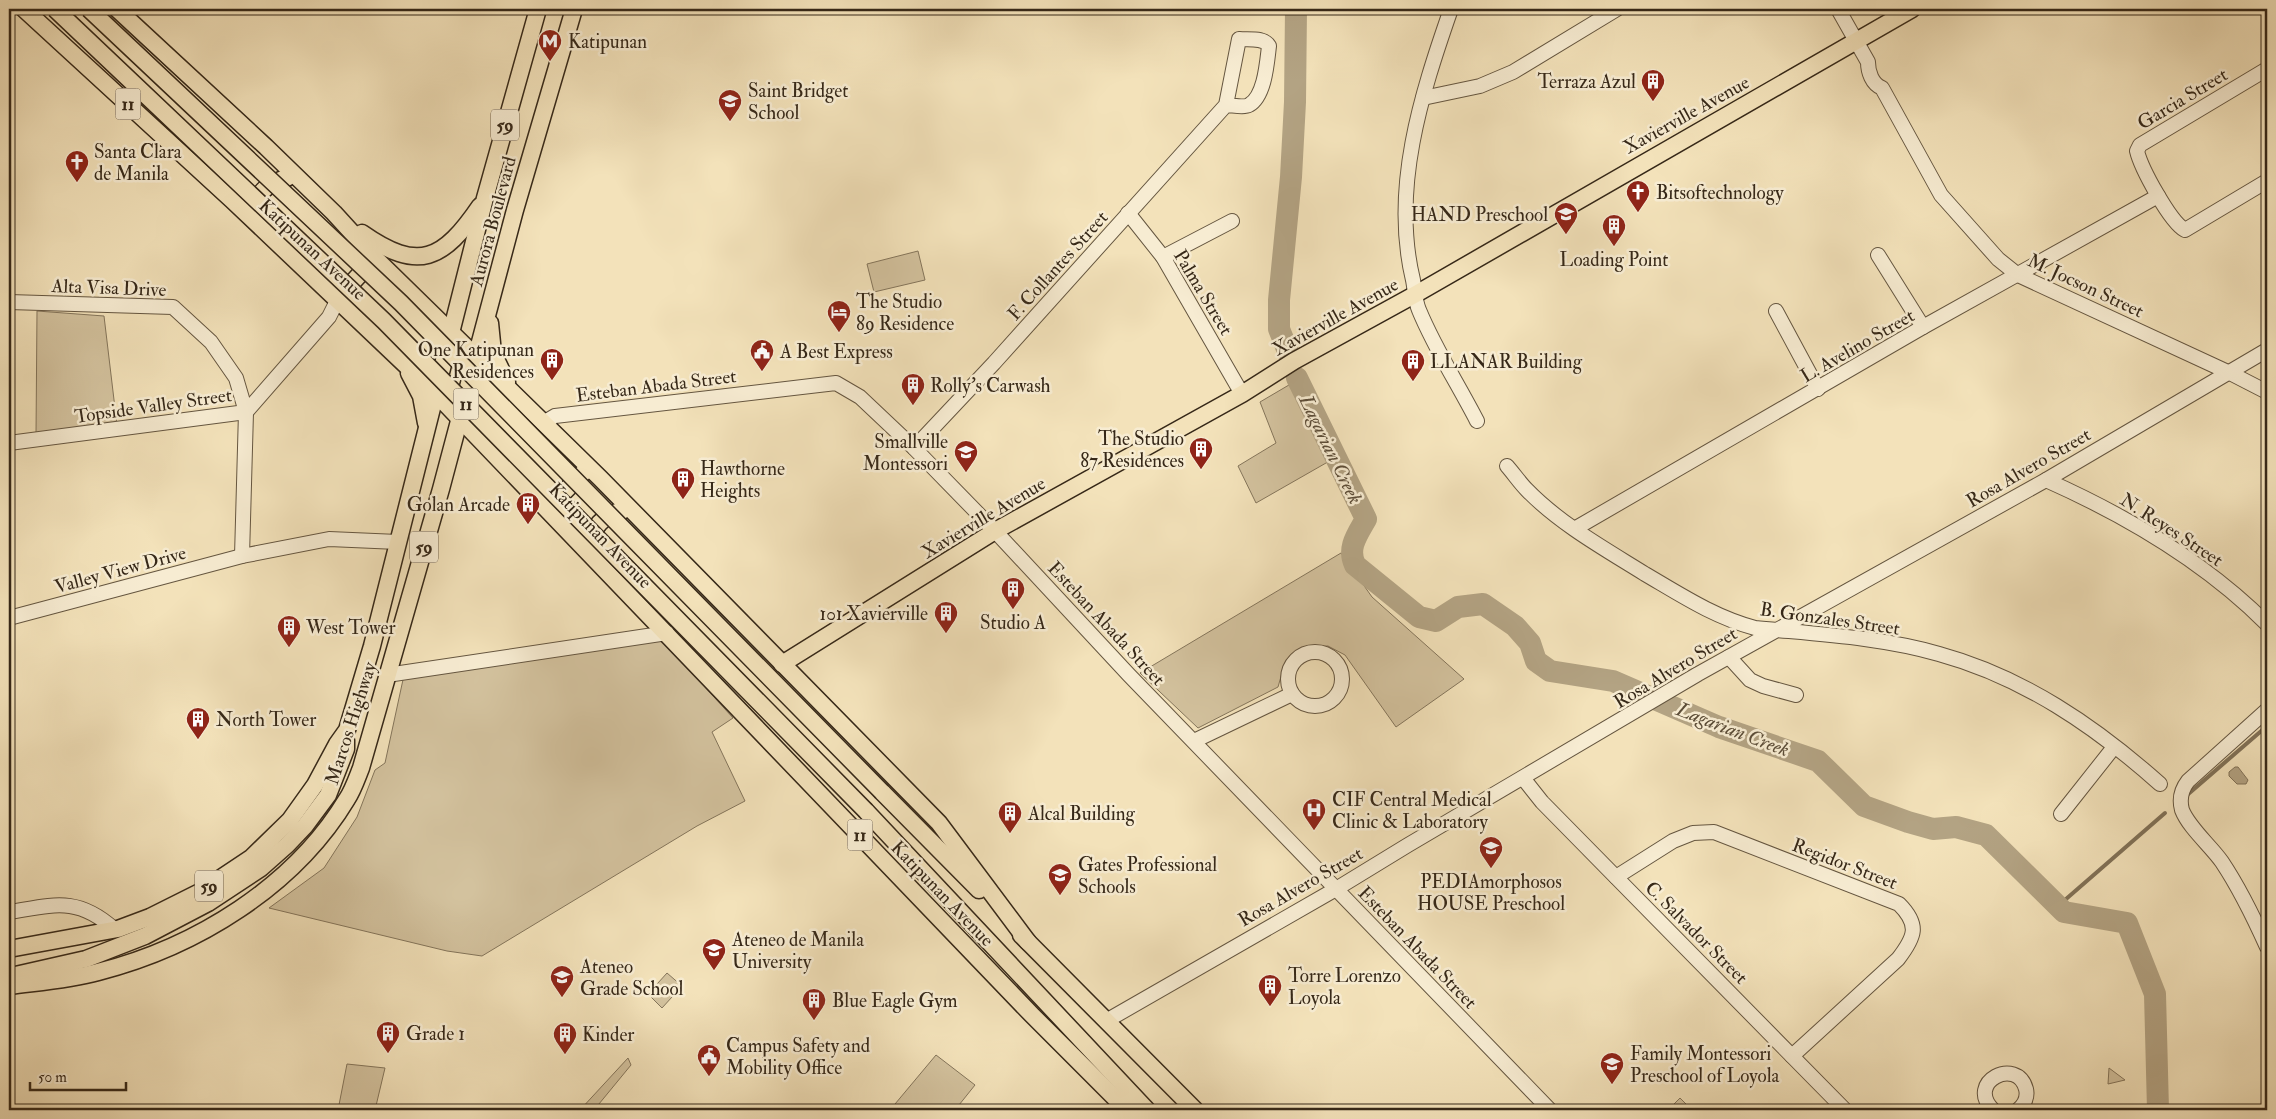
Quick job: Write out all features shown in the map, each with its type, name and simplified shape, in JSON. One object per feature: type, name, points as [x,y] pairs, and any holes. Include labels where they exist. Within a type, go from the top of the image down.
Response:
[{"type":"main road","name":"Katipunan Avenue","points":[[24,9],[260,226],[436,393],[1025,1008],[1127,1110]]},
{"type":"main road","name":"Katipunan Avenue","points":[[55,9],[384,321],[866,811],[1147,1110]]},
{"type":"main road","name":"Katipunan Avenue","points":[[89,9],[401,304],[1195,1110]]},
{"type":"main road","name":"Katipunan Avenue","points":[[117,9],[266,147],[334,213],[376,258],[588,467],[939,823],[1028,942]]},
{"type":"main road","name":"Aurora Boulevard","points":[[452,333],[485,198],[538,9]]},
{"type":"main road","name":"Aurora Boulevard","points":[[476,358],[574,9]]},
{"type":"main road","name":"Xavierville Avenue","points":[[782,664],[995,531],[1242,394],[1294,361],[1416,294],[1604,184],[1912,9]]},
{"type":"main road","points":[[232,200],[249,190],[262,175],[266,166],[266,147]]},
{"type":"main road","points":[[260,226],[256,202],[262,191],[271,183],[296,176]]},
{"type":"main road","points":[[334,213],[382,248],[395,253],[415,256],[432,254],[451,244],[465,228],[485,198]]},
{"type":"main road","points":[[338,299],[376,258]]},
{"type":"main road","points":[[491,301],[491,342],[498,364],[514,395]]},
{"type":"main road","name":"59","points":[[436,393],[452,333]]},
{"type":"main road","name":"59","points":[[460,418],[476,358]]},
{"type":"main road","points":[[402,360],[420,396],[427,427]]},
{"type":"main road","name":"Marcos Highway","points":[[9,948],[114,929],[150,917],[200,892],[251,858],[290,820],[315,785],[337,744],[347,730],[372,646],[436,393]]},
{"type":"main road","name":"Marcos Highway","points":[[9,986],[58,980],[97,972],[138,960],[187,938],[224,918],[280,879],[307,853],[348,798],[361,768],[460,418]]},
{"type":"main road","points":[[548,508],[588,467]]},
{"type":"main road","points":[[595,558],[591,544],[599,523],[606,517],[623,511],[636,516]]},
{"type":"main road","points":[[9,976],[86,959],[145,936],[208,902],[260,868],[287,845],[305,826],[328,795],[346,748],[347,730]]},
{"type":"main road","points":[[9,994],[58,980]]},
{"type":"street","points":[[1451,9],[1423,98],[1414,135],[1408,174],[1404,229],[1407,256],[1418,308],[1478,421]]},
{"type":"street","points":[[1423,98],[1480,86],[1513,72],[1617,9]]},
{"type":"street","name":"M. Jocson Street","points":[[1838,9],[1868,62],[1868,70],[1876,85],[1882,88],[1942,195],[1998,258],[2018,275],[2267,392]]},
{"type":"street","points":[[1239,39],[1264,40],[1269,46],[1264,80],[1252,104],[1246,106],[1226,105],[1239,39]]},
{"type":"street","name":"Garcia Street","points":[[2267,69],[2140,145],[2137,153],[2158,196],[2179,226],[2185,230],[2267,181]]},
{"type":"street","name":"F. Collantes Street","points":[[914,448],[994,363],[1226,105]]},
{"type":"street","name":"L. Avelino Street","points":[[1576,528],[1923,328],[2158,196]]},
{"type":"street","name":"Palma Street","points":[[1128,213],[1163,257],[1242,394]]},
{"type":"street","points":[[1163,257],[1232,221]]},
{"type":"street","points":[[1878,255],[1923,328]]},
{"type":"street","name":"Topside Valley Street","points":[[9,443],[246,412],[329,317],[338,299]]},
{"type":"street","name":"Alta Visa Drive","points":[[9,302],[173,307],[211,342],[236,378],[246,412],[242,556]]},
{"type":"street","points":[[1776,311],[1818,389]]},
{"type":"street","name":"Rosa Alvero Street","points":[[1106,1021],[1336,889],[1729,657],[2046,480],[2267,350]]},
{"type":"street","name":"Esteban Abada Street","points":[[542,423],[555,416],[836,384],[860,398],[914,448],[995,531],[1129,675],[1550,1110]]},
{"type":"street","name":"B. Gonzales Street","points":[[1508,466],[1527,490],[1576,528],[1604,548],[1701,608],[1735,622],[1776,630],[1881,641],[1939,654],[1999,675],[2032,691],[2081,721],[2160,784]]},
{"type":"street","name":"N. Reyes Street","points":[[2046,480],[2122,516],[2164,542],[2194,562],[2267,624]]},
{"type":"street","name":"Valley View Drive","points":[[9,618],[242,556],[329,539],[398,542]]},
{"type":"street","points":[[387,675],[667,633]]},
{"type":"street","points":[[1729,657],[1750,680],[1763,686],[1796,695]]},
{"type":"street","points":[[1194,741],[1292,694]]},
{"type":"street","points":[[2267,710],[2181,790],[2182,810],[2221,860],[2246,901],[2267,947]]},
{"type":"street","points":[[2061,814],[2114,747]]},
{"type":"street","name":"C. Salvador Street","points":[[1523,778],[1542,802],[1845,1110]]},
{"type":"street","name":"Regidor Street","points":[[1616,877],[1673,841],[1692,833],[1714,832],[1899,904],[1910,915],[1914,927],[1911,943],[1898,959],[1792,1056]]},
{"type":"street","points":[[9,912],[62,904],[82,907],[100,916],[114,929]]},
{"type":"street","points":[[1993,1110],[1987,1104],[1985,1091],[1990,1080],[2003,1073],[2016,1076],[2025,1087],[2025,1100],[2018,1110]]},
{"type":"shaded area","points":[[918,251],[925,280],[874,292],[867,264]]},
{"type":"shaded area","points":[[37,311],[104,316],[117,425],[36,434]]},
{"type":"shaded area","points":[[1294,382],[1333,459],[1256,503],[1238,466],[1276,443],[1260,402]]},
{"type":"shaded area","points":[[1341,553],[1372,597],[1464,679],[1396,727],[1345,655],[1328,646],[1310,647],[1293,654],[1284,666],[1278,687],[1198,728],[1140,673]]},
{"type":"shaded area","points":[[661,638],[733,718],[712,732],[745,801],[697,826],[482,956],[447,951],[269,908],[324,868],[357,817],[375,770],[385,763],[404,675]]},
{"type":"shaded area","points":[[2238,767],[2248,780],[2246,784],[2237,784],[2229,776],[2229,772]]},
{"type":"shaded area","points":[[667,973],[682,986],[662,1008],[648,994]]},
{"type":"shaded area","points":[[936,1055],[975,1085],[955,1110],[890,1110]]},
{"type":"shaded area","points":[[628,1058],[631,1065],[594,1110],[580,1110]]},
{"type":"shaded area","points":[[347,1064],[385,1068],[375,1110],[338,1110]]},
{"type":"shaded area","points":[[2109,1068],[2125,1080],[2108,1084]]},
{"type":"shaded area","points":[[1680,1098],[1692,1110],[1668,1110]]},
{"type":"waterway","name":"Lagarian Creek","points":[[1289,354],[1279,329],[1279,300],[1291,177],[1295,102],[1296,9]]},
{"type":"waterway","name":"Lagarian Creek","points":[[1297,378],[1366,519],[1354,542],[1352,553],[1355,565],[1419,617],[1436,621],[1458,607],[1483,604],[1515,626],[1530,643],[1536,661],[1550,671],[1613,681],[1719,727],[1818,761],[1864,806],[1933,829],[1956,827],[1986,835],[2064,912],[2127,923],[2155,994],[2158,1110]]},
{"type":"waterway","points":[[2186,796],[2267,726]]},
{"type":"waterway","points":[[2058,906],[2165,813]]},
{"type":"place","name":"Katipunan","points":[[550,62]]},
{"type":"place","name":"Terraza Azul","points":[[1653,102]]},
{"type":"place","name":"Saint Bridget School","points":[[730,122]]},
{"type":"place","name":"Santa Clara de Manila","points":[[77,183]]},
{"type":"place","name":"Bitsoftechnology","points":[[1638,213]]},
{"type":"place","name":"HAND Preschool","points":[[1566,235]]},
{"type":"place","name":"Loading Point","points":[[1614,247]]},
{"type":"place","name":"The Studio 89 Residence","points":[[839,333]]},
{"type":"place","name":"A Best Express","points":[[762,372]]},
{"type":"place","name":"One Katipunan Residences","points":[[552,381]]},
{"type":"place","name":"LLANAR Building","points":[[1413,382]]},
{"type":"place","name":"Rolly's Carwash","points":[[913,406]]},
{"type":"place","name":"The Studio 87 Residences","points":[[1201,470]]},
{"type":"place","name":"Smallville Montessori","points":[[966,473]]},
{"type":"place","name":"Hawthorne Heights","points":[[683,500]]},
{"type":"place","name":"Golan Arcade","points":[[528,525]]},
{"type":"place","name":"Studio A","points":[[1013,610]]},
{"type":"place","name":"101 Xavierville","points":[[946,634]]},
{"type":"place","name":"West Tower","points":[[289,648]]},
{"type":"place","name":"North Tower","points":[[198,740]]},
{"type":"place","name":"CIF Central Medical Clinic & Laboratory","points":[[1314,831]]},
{"type":"place","name":"Alcal Building","points":[[1010,834]]},
{"type":"place","name":"PEDIAmorphosos HOUSE Preschool","points":[[1491,869]]},
{"type":"place","name":"Gates Professional Schools","points":[[1060,896]]},
{"type":"place","name":"Ateneo de Manila University","points":[[714,971]]},
{"type":"place","name":"Ateneo Grade School","points":[[562,998]]},
{"type":"place","name":"Torre Lorenzo Loyola","points":[[1270,1007]]},
{"type":"place","name":"Blue Eagle Gym","points":[[814,1021]]},
{"type":"place","name":"Grade 1","points":[[388,1054]]},
{"type":"place","name":"Kinder","points":[[565,1055]]},
{"type":"place","name":"Campus Safety and Mobility Office","points":[[709,1077]]},
{"type":"place","name":"Family Montessori Preschool of Loyola","points":[[1612,1085]]}]
